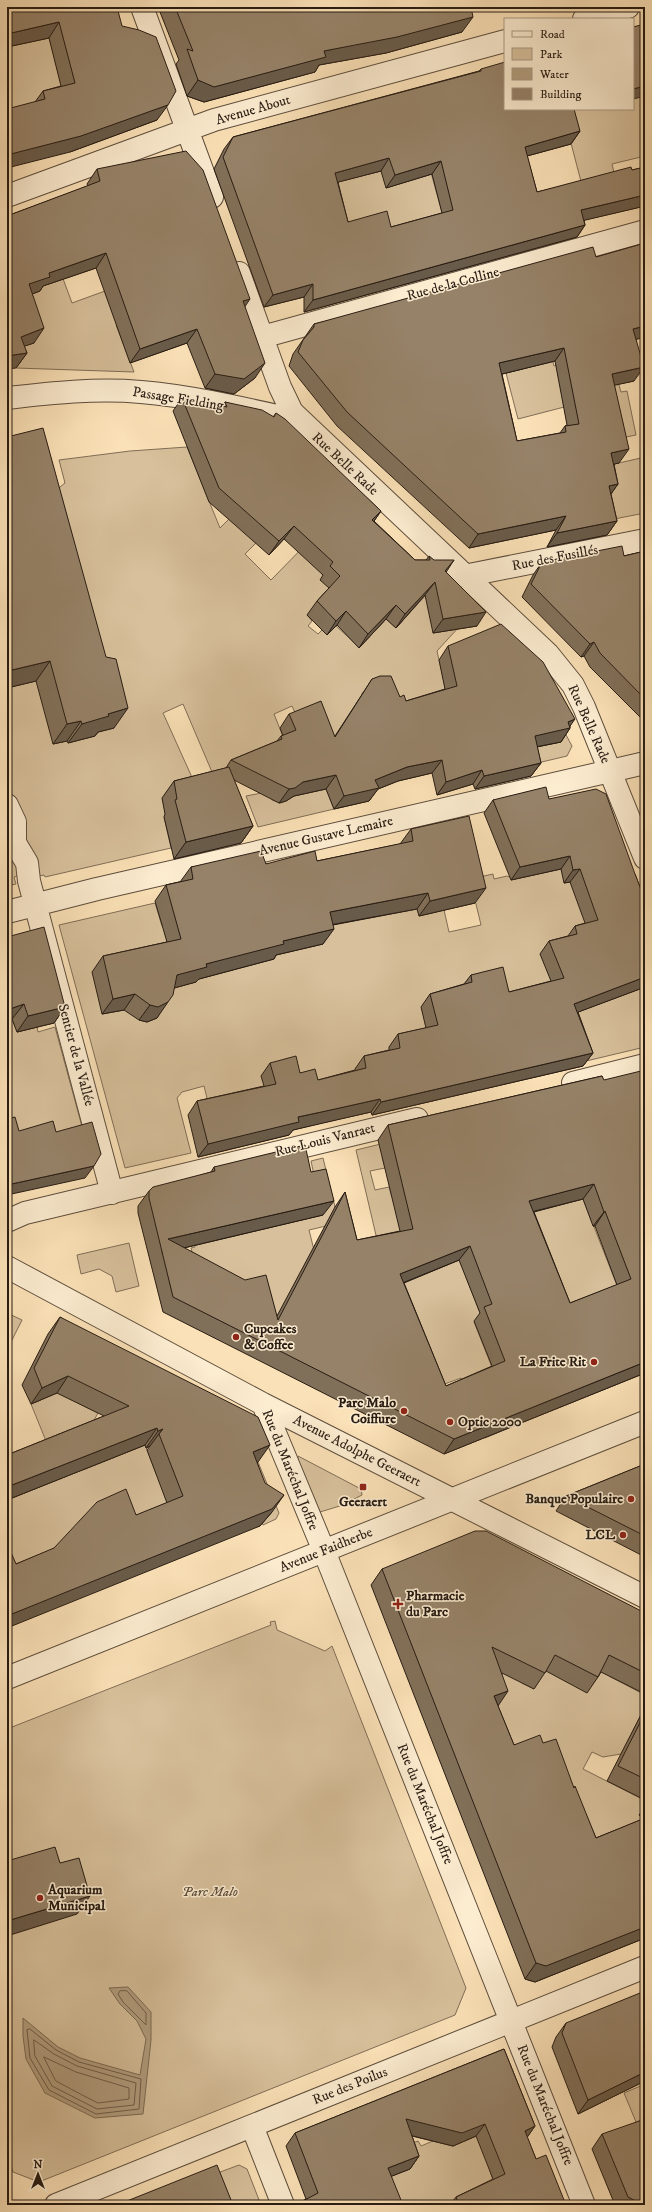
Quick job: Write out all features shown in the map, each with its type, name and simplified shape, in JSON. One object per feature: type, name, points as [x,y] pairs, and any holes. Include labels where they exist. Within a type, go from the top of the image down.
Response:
[{"type":"street","points":[[142,7],[220,218]]},
{"type":"street","points":[[588,18],[628,7]]},
{"type":"street","name":"Avenue About","points":[[7,196],[214,120],[504,41]]},
{"type":"street","name":"Rue de la Colline","points":[[262,337],[645,231]]},
{"type":"street","name":"Rue Belle Rade","points":[[233,255],[262,337],[292,412],[548,654],[566,675],[584,707],[645,858]]},
{"type":"street","name":"Passage Fielding","points":[[7,398],[90,391],[140,392],[248,410],[300,421]]},
{"type":"street","name":"Rue des Fusillés","points":[[464,576],[645,540]]},
{"type":"street","name":"Avenue Gustave Lemaire","points":[[7,912],[645,763]]},
{"type":"street","name":"Sentier de la Vallée","points":[[7,805],[15,822],[15,844],[27,863],[29,881],[112,1193]]},
{"type":"street","points":[[557,1087],[645,1065]]},
{"type":"street","name":"Rue Louis Vanraet","points":[[8,1217],[436,1114]]},
{"type":"street","name":"Avenue Adolphe Geeraert","points":[[7,1266],[263,1404],[645,1597]]},
{"type":"street","name":"Rue du Maréchal Joffre","points":[[263,1404],[324,1551],[584,2205]]},
{"type":"street","name":"Avenue Faidherbe","points":[[7,1678],[645,1422]]},
{"type":"street","name":"Rue des Poilus","points":[[56,2205],[645,1968]]},
{"type":"street","points":[[252,2126],[283,2205]]},
{"type":"green space","points":[[7,13],[49,37],[70,119],[7,122]]},
{"type":"green space","points":[[639,91],[641,98],[645,97],[645,156],[612,164],[616,181],[583,189],[562,110],[634,110],[634,92]]},
{"type":"green space","points":[[430,169],[445,223],[340,234],[326,182],[381,171]]},
{"type":"green space","points":[[62,276],[72,303],[105,291],[109,303],[166,307],[116,325],[134,372],[16,368],[10,351],[19,299],[37,284]]},
{"type":"green space","points":[[548,341],[554,366],[571,361],[612,362],[621,392],[627,391],[636,435],[597,443],[572,405],[518,419],[506,373],[523,369]]},
{"type":"green space","points":[[187,447],[220,528],[229,519],[234,524],[238,519],[256,543],[245,554],[271,580],[316,534],[331,590],[307,615],[312,621],[308,626],[318,634],[322,630],[327,635],[336,626],[356,644],[363,643],[386,619],[396,628],[435,585],[469,616],[437,651],[453,723],[417,709],[379,685],[362,693],[365,702],[360,735],[323,744],[296,715],[292,706],[274,714],[286,744],[215,779],[183,704],[163,713],[195,784],[164,817],[171,848],[45,877],[44,875],[39,876],[7,792],[7,688],[17,685],[44,500],[65,483],[59,460],[130,451]]},
{"type":"green space","points":[[641,458],[645,480],[645,513],[604,521],[601,467]]},
{"type":"green space","points":[[565,733],[572,746],[567,756],[529,765],[525,749],[560,742]]},
{"type":"green space","points":[[326,789],[334,809],[258,827],[246,796],[267,792],[272,800],[281,803],[293,794]]},
{"type":"green space","points":[[7,812],[17,854],[18,876],[14,877],[16,884],[7,886]]},
{"type":"green space","points":[[558,857],[588,878],[591,1007],[645,987],[645,1047],[582,1062],[443,1028],[391,1061],[356,1079],[210,1110],[204,1086],[182,1092],[177,1098],[191,1153],[125,1168],[59,925],[155,903],[162,926],[271,949],[318,921],[387,906],[444,910],[449,932],[481,925],[470,879],[493,874],[494,879],[507,876],[514,879]]},
{"type":"green space","points":[[13,1021],[17,1032],[37,1027],[38,1032],[55,1027],[84,1134],[7,1134],[7,1022]]},
{"type":"green space","points":[[472,1122],[475,1134],[382,1157],[385,1168],[370,1171],[375,1190],[389,1187],[392,1197],[439,1186],[442,1201],[458,1197],[455,1183],[485,1175],[496,1219],[469,1226],[486,1269],[466,1277],[482,1318],[474,1322],[495,1375],[481,1381],[497,1420],[519,1412],[523,1422],[485,1438],[461,1378],[431,1389],[393,1300],[407,1274],[418,1269],[420,1276],[467,1257],[459,1239],[454,1240],[450,1231],[379,1248],[356,1150]]},
{"type":"green space","points":[[323,1158],[339,1223],[309,1230],[314,1250],[276,1323],[200,1282],[191,1248],[195,1247],[192,1237],[320,1203],[311,1161]]},
{"type":"green space","points":[[583,1199],[620,1293],[559,1318],[519,1215]]},
{"type":"green space","points":[[129,1243],[139,1286],[116,1292],[112,1276],[99,1269],[81,1274],[77,1255]]},
{"type":"green space","points":[[7,1313],[22,1320],[7,1350]]},
{"type":"green space","points":[[47,1388],[98,1413],[76,1453],[83,1470],[145,1445],[157,1476],[229,1490],[7,1579],[7,1500],[61,1478],[31,1404],[41,1400]]},
{"type":"green space","points":[[298,1456],[361,1489],[362,1495],[343,1505],[320,1512],[298,1461]]},
{"type":"green space","points":[[258,1462],[279,1513],[276,1519],[263,1525],[241,1469]]},
{"type":"green space","name":"Parc Malo","points":[[275,1621],[277,1630],[325,1651],[332,1646],[466,1988],[455,2015],[39,2182],[13,2172],[7,2156],[7,1729],[271,1625],[270,1622]]},
{"type":"green space","points":[[556,1647],[603,1662],[613,1668],[609,1676],[645,1695],[645,1707],[621,1754],[603,1757],[592,1752],[583,1769],[642,1799],[640,1803],[644,1805],[645,1803],[645,1822],[585,1854],[484,1745],[504,1652],[522,1683],[534,1689]]},
{"type":"green space","points":[[645,2084],[645,2119],[636,2122],[624,2093]]},
{"type":"green space","points":[[479,2135],[495,2187],[458,2205],[389,2205],[389,2158],[402,2147],[418,2141],[421,2146],[445,2136],[453,2146]]},
{"type":"green space","points":[[239,2165],[247,2169],[261,2205],[218,2205],[207,2177]]},
{"type":"water","points":[[128,1987],[151,2012],[151,2040],[143,2114],[95,2118],[45,2093],[26,2059],[23,2036],[23,2018],[58,2047],[80,2058],[140,2075],[146,2039],[137,2021],[120,2004],[109,1988]]},
{"type":"building","points":[[7,7],[117,7],[122,26],[139,30],[156,37],[176,91],[168,105],[81,136],[7,155],[7,109],[45,99],[43,91],[75,83],[59,22],[7,34]]},
{"type":"building","points":[[175,7],[471,7],[473,17],[397,37],[324,51],[326,57],[214,87],[198,80],[187,49],[193,51]]},
{"type":"building","points":[[645,24],[645,86],[634,89],[634,27]]},
{"type":"building","points":[[504,62],[504,110],[574,110],[580,131],[525,147],[537,192],[631,167],[632,170],[645,167],[645,195],[581,210],[585,225],[313,300],[313,284],[273,295],[223,157],[233,137],[481,71],[481,69]],"holes":[[[389,158],[395,175],[441,161],[453,210],[391,227],[387,211],[348,222],[335,173]]]},
{"type":"building","points":[[186,151],[203,170],[250,299],[243,301],[265,363],[244,379],[215,374],[197,329],[140,349],[106,253],[49,273],[50,277],[29,284],[44,328],[21,337],[27,353],[7,356],[7,216],[100,181],[97,169]]},
{"type":"building","points":[[645,243],[645,326],[633,329],[644,367],[612,374],[629,449],[611,453],[618,484],[609,486],[617,521],[557,533],[566,516],[478,534],[347,412],[298,352],[303,340],[314,327],[314,324],[593,247],[596,257]],"holes":[[[564,348],[579,424],[565,426],[566,432],[517,441],[499,363]]]},
{"type":"building","points":[[182,398],[227,407],[225,402],[262,410],[274,417],[276,413],[285,419],[381,511],[372,520],[415,560],[430,560],[429,556],[434,560],[454,560],[445,571],[486,612],[443,619],[435,582],[405,614],[396,605],[368,634],[346,611],[336,621],[317,601],[340,576],[330,566],[333,562],[294,526],[279,541],[219,488]]},
{"type":"building","points":[[43,428],[106,657],[116,659],[128,708],[108,714],[109,716],[82,724],[81,721],[67,724],[50,661],[12,670],[7,651],[7,437]]},
{"type":"building","points":[[622,546],[624,556],[645,551],[645,699],[600,653],[594,642],[590,644],[531,584],[542,562]]},
{"type":"building","points":[[501,624],[543,662],[575,719],[568,722],[570,728],[535,736],[541,763],[484,776],[482,770],[446,782],[442,760],[407,767],[375,780],[379,788],[344,796],[336,775],[303,782],[295,788],[289,789],[231,760],[282,739],[281,736],[296,730],[289,714],[321,701],[335,737],[372,679],[380,676],[391,676],[400,697],[404,695],[406,701],[457,686],[448,646]]},
{"type":"building","points":[[229,767],[253,826],[186,842],[175,800],[177,799],[174,781]]},
{"type":"building","points":[[546,787],[549,799],[596,789],[606,794],[645,900],[645,977],[574,1004],[593,1053],[381,1102],[380,1099],[298,1117],[299,1122],[208,1144],[197,1101],[276,1084],[270,1063],[296,1056],[300,1073],[315,1069],[318,1080],[366,1068],[364,1056],[400,1048],[398,1034],[438,1025],[430,994],[472,982],[471,975],[503,967],[509,992],[564,978],[549,941],[577,934],[575,926],[598,920],[580,869],[573,870],[570,856],[520,867],[493,800]]},
{"type":"building","points":[[469,816],[486,888],[430,901],[428,893],[330,912],[334,929],[283,941],[284,944],[206,964],[207,967],[177,975],[173,995],[168,1002],[158,1007],[150,1005],[135,994],[113,999],[103,956],[181,939],[166,885],[193,879],[191,867],[261,851],[266,864],[315,851],[317,861],[413,841],[411,829]]},
{"type":"building","points":[[44,927],[65,1007],[28,1016],[24,1004],[7,1010],[7,937]]},
{"type":"building","points":[[645,1070],[645,1362],[454,1439],[173,1297],[149,1198],[149,1191],[153,1187],[215,1171],[214,1167],[305,1145],[311,1172],[326,1169],[334,1201],[168,1239],[245,1280],[266,1275],[278,1320],[345,1192],[357,1240],[413,1229],[388,1125],[602,1076],[604,1080]],"holes":[[[594,1184],[631,1279],[570,1303],[529,1201]],[[470,1246],[492,1304],[484,1307],[505,1361],[446,1386],[400,1274]]]},
{"type":"building","points":[[15,1117],[19,1131],[53,1121],[56,1132],[92,1122],[101,1154],[94,1166],[7,1185],[7,1119]]},
{"type":"building","points":[[60,1317],[258,1417],[270,1445],[253,1452],[265,1483],[284,1495],[272,1509],[7,1616],[7,1543],[16,1564],[54,1548],[97,1502],[126,1489],[136,1515],[183,1496],[159,1434],[163,1429],[158,1431],[157,1428],[7,1487],[7,1455],[129,1406],[68,1376],[42,1388],[34,1368]]},
{"type":"building","points":[[645,1464],[645,1536],[566,1496]]},
{"type":"building","points":[[475,1531],[486,1531],[645,1613],[645,1673],[609,1655],[598,1677],[555,1655],[545,1673],[492,1647],[508,1691],[494,1696],[514,1745],[540,1735],[543,1743],[556,1739],[574,1788],[575,1786],[596,1838],[645,1818],[645,1927],[546,1966],[536,1963],[382,1569]]},
{"type":"building","points":[[645,1713],[645,1779],[618,1766]]},
{"type":"building","points":[[55,1847],[60,1863],[79,1858],[90,1896],[7,1921],[7,1861]]},
{"type":"building","points":[[645,1991],[645,2072],[588,2100],[562,2033],[566,2023]]},
{"type":"building","points":[[504,2049],[535,2126],[525,2131],[536,2159],[546,2155],[566,2205],[459,2205],[456,2197],[505,2174],[485,2124],[462,2133],[406,2119],[419,2156],[388,2168],[403,2205],[288,2205],[297,2204],[318,2193],[295,2133]]},
{"type":"building","points":[[645,2119],[645,2205],[643,2205],[628,2197],[602,2134]]},
{"type":"building","points":[[217,2165],[233,2205],[117,2205]]},
{"type":"place","name":"Cupcakes & Coffee","points":[[236,1337]]},
{"type":"place","name":"La Frite Rit","points":[[594,1362]]},
{"type":"place","name":"Parc Malo Coiffure","points":[[404,1411]]},
{"type":"place","name":"Optic 2000","points":[[450,1422]]},
{"type":"place","name":"Geeraert","points":[[363,1487]]},
{"type":"place","name":"Banque Populaire","points":[[631,1499]]},
{"type":"place","name":"LCL","points":[[623,1535]]},
{"type":"place","name":"Pharmacie du Parc","points":[[398,1604]]},
{"type":"place","name":"Aquarium Municipal","points":[[40,1898]]}]
